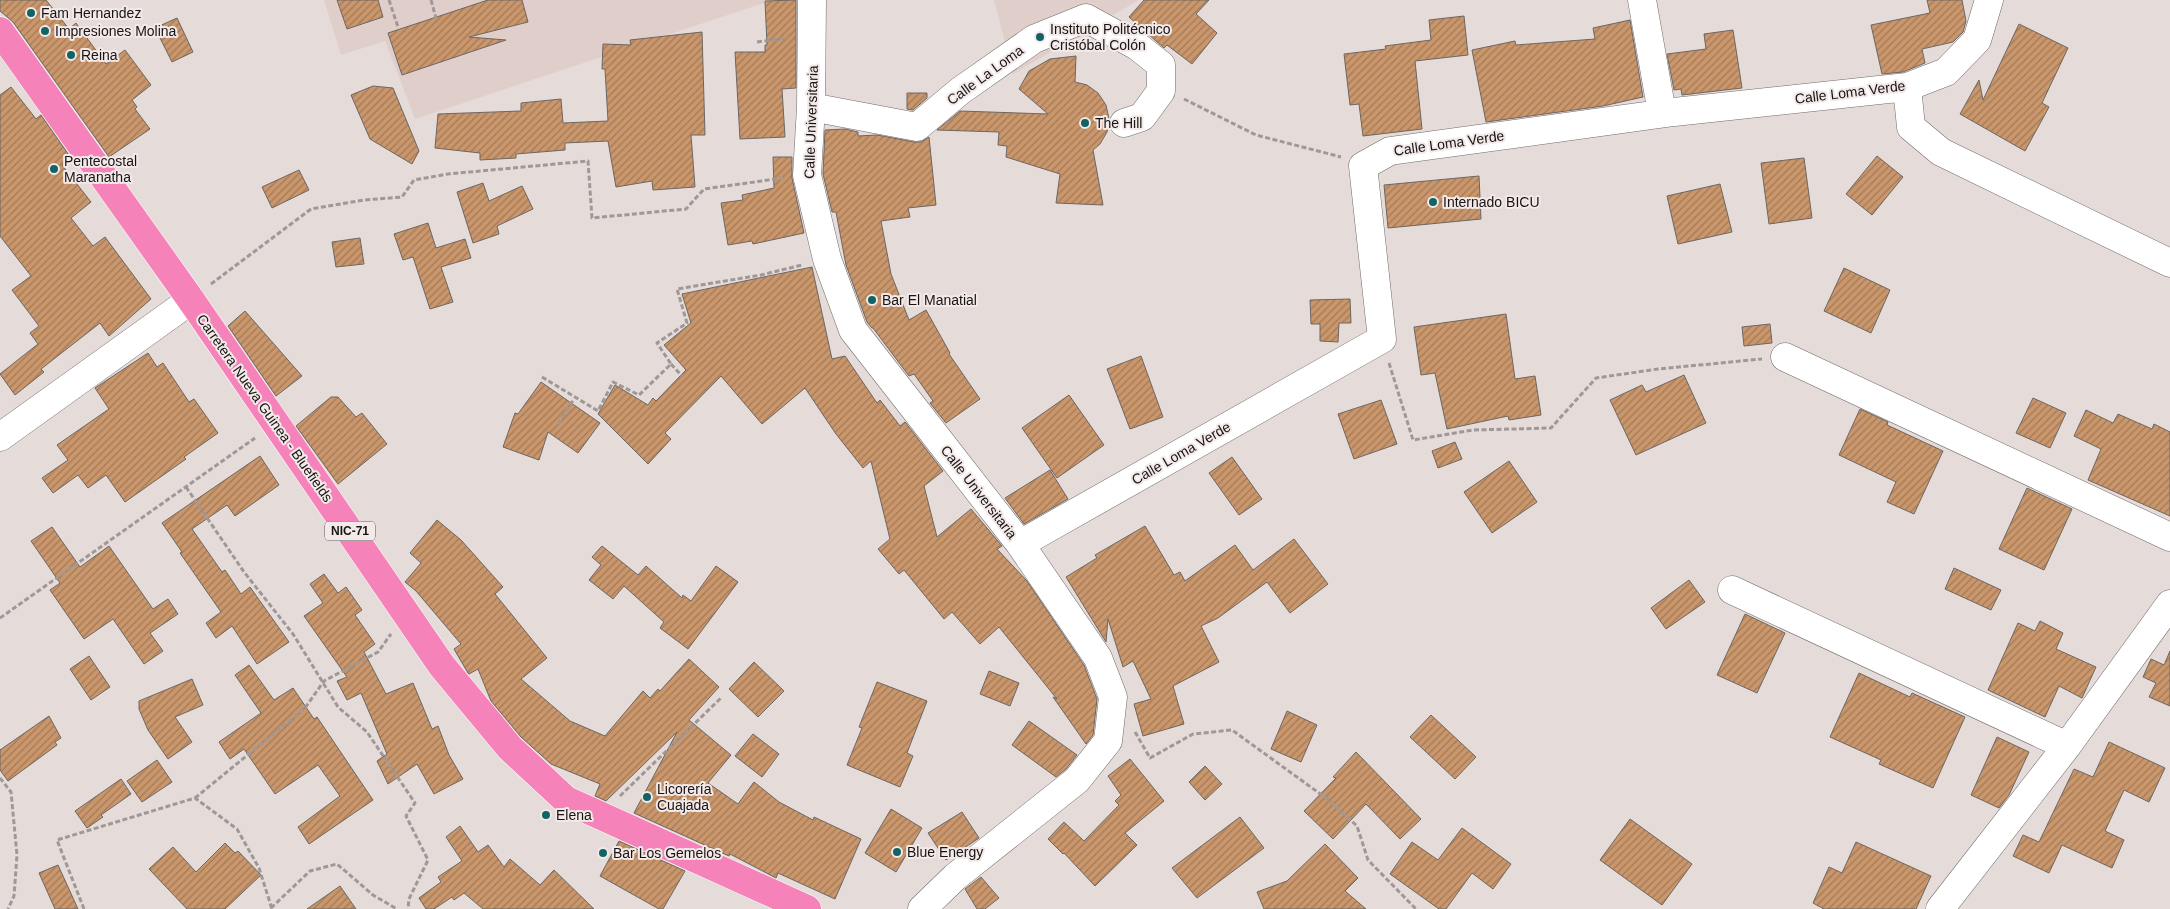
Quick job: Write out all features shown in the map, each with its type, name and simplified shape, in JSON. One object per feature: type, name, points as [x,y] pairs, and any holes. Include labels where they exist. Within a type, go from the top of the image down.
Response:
[{"type":"highway","name":"Carretera Nueva Guinea - Bluefields","points":[[0,32],[191,300],[442,666],[510,748],[566,800],[807,909]]},
{"type":"street","name":"Calle Universitaria","points":[[812,0],[811,107],[807,175],[827,259],[853,330],[1020,544],[1098,658],[1113,697],[1108,741],[1077,780],[955,877],[922,909]]},
{"type":"street","points":[[1642,0],[1662,113]]},
{"type":"street","name":"Calle Loma Verde","points":[[1363,166],[1390,151],[1662,113],[1907,87],[1946,72],[1977,40],[1989,0]]},
{"type":"street","name":"Calle La Loma","points":[[811,107],[918,127],[960,90],[1034,39],[1086,18],[1138,46],[1161,65],[1161,91]]},
{"type":"street","points":[[1907,87],[1911,127],[1940,152],[2170,263]]},
{"type":"street","points":[[1124,123],[1142,117],[1161,91]]},
{"type":"street","points":[[1363,166],[1382,339]]},
{"type":"street","points":[[0,437],[191,300]]},
{"type":"street","name":"Calle Loma Verde","points":[[1020,544],[1382,339]]},
{"type":"street","points":[[1784,357],[2170,537]]},
{"type":"street","points":[[1732,590],[2067,746]]},
{"type":"street","points":[[1940,909],[2067,746],[2170,604]]},
{"type":"path","points":[[389,0],[398,27]]},
{"type":"path","points":[[431,0],[436,18]]},
{"type":"path","points":[[1161,91],[1192,102],[1256,135],[1334,154],[1363,166]]},
{"type":"path","points":[[191,300],[311,209],[364,200],[402,197],[414,180],[448,174],[588,161],[592,218],[686,209],[704,189],[807,175]]},
{"type":"path","points":[[682,376],[671,364],[658,343],[687,323],[676,289],[761,275],[827,259]]},
{"type":"path","points":[[1382,339],[1413,440],[1473,430],[1551,428],[1596,378],[1658,369],[1784,357]]},
{"type":"path","points":[[542,378],[574,399],[598,411],[613,382],[639,395],[671,364]]},
{"type":"path","points":[[558,424],[574,399]]},
{"type":"path","points":[[0,618],[276,424]]},
{"type":"path","points":[[186,487],[244,572],[293,634],[324,681],[338,707],[367,732],[415,803],[406,816],[428,860],[409,899],[408,909]]},
{"type":"path","points":[[84,909],[57,840],[195,798],[304,708],[324,681],[378,652],[407,614]]},
{"type":"path","points":[[600,816],[722,697]]},
{"type":"path","points":[[1113,697],[1150,758],[1193,734],[1232,730],[1330,801],[1357,826],[1368,860],[1416,909]]},
{"type":"path","points":[[0,778],[11,792],[17,855],[14,896],[8,909]]},
{"type":"path","points":[[195,798],[237,829],[259,868],[271,909],[310,871],[337,864],[373,895],[397,909]]},
{"type":"shaded area","points":[[324,0],[773,0],[415,119],[385,41],[341,55]]},
{"type":"shaded area","name":"Instituto Politécnico Cristóbal Colón","points":[[994,0],[1139,0],[1013,74]]},
{"type":"building","points":[[0,0],[46,0],[69,29],[76,23],[106,64],[125,50],[151,85],[132,100],[137,107],[135,109],[150,129],[109,157],[13,22],[0,11]]},
{"type":"building","points":[[337,0],[378,0],[383,17],[347,29]]},
{"type":"building","points":[[488,0],[522,0],[528,22],[469,37],[506,40],[402,75],[388,33]]},
{"type":"building","points":[[796,0],[796,88],[782,89],[785,137],[740,139],[735,52],[765,52],[765,45],[767,45],[765,1]]},
{"type":"building","points":[[1144,0],[1209,0],[1196,14],[1217,33],[1192,64],[1167,45],[1164,48],[1129,17]]},
{"type":"building","points":[[1927,0],[1962,0],[1966,21],[1963,32],[1953,42],[1922,49],[1925,63],[1903,72],[1882,74],[1871,25],[1930,13]]},
{"type":"building","points":[[1464,16],[1468,55],[1415,61],[1422,129],[1363,136],[1359,104],[1350,105],[1344,54],[1386,49],[1385,46],[1431,40],[1429,20]]},
{"type":"building","points":[[177,18],[193,52],[172,62],[155,28]]},
{"type":"building","points":[[1630,20],[1643,97],[1603,106],[1486,122],[1472,50],[1515,41],[1516,45],[1595,39],[1593,28]]},
{"type":"building","points":[[2019,24],[2068,48],[2042,103],[2049,107],[2025,151],[1960,114],[1979,80],[1983,100]]},
{"type":"building","points":[[1733,30],[1742,88],[1682,95],[1681,89],[1674,90],[1667,54],[1706,49],[1704,34]]},
{"type":"building","points":[[702,32],[705,135],[691,135],[695,187],[653,190],[652,181],[616,187],[608,141],[565,143],[565,150],[516,154],[516,158],[480,160],[480,153],[435,148],[438,114],[521,111],[521,103],[561,99],[563,123],[608,121],[605,69],[602,69],[603,44],[631,45],[630,40]]},
{"type":"building","points":[[1076,56],[1075,82],[1087,85],[1098,93],[1106,105],[1109,119],[1107,132],[1100,144],[1093,150],[1103,205],[1056,203],[1060,174],[1006,157],[1007,146],[998,145],[999,132],[937,130],[960,111],[1048,114],[1019,89],[1029,71],[1050,59]]},
{"type":"building","points":[[373,86],[393,88],[419,151],[412,164],[370,139],[351,95]]},
{"type":"building","points":[[11,87],[36,119],[41,115],[71,158],[62,165],[91,202],[71,218],[93,246],[105,237],[151,299],[109,336],[100,323],[41,369],[44,372],[15,395],[0,374],[38,344],[30,333],[39,326],[12,290],[31,276],[0,236],[0,95]]},
{"type":"building","points":[[907,93],[927,93],[927,98],[913,110],[907,109]]},
{"type":"building","points":[[845,129],[858,132],[858,136],[877,135],[914,142],[921,142],[929,137],[936,205],[908,208],[910,217],[881,221],[891,274],[909,320],[926,310],[949,354],[980,399],[946,423],[930,403],[933,401],[914,374],[909,376],[867,322],[846,265],[836,212],[832,212],[823,174],[825,130]]},
{"type":"building","points":[[1877,156],[1903,177],[1872,215],[1846,194]]},
{"type":"building","points":[[773,157],[792,157],[792,178],[804,233],[753,244],[752,241],[728,245],[721,203],[743,200],[742,195],[774,188]]},
{"type":"building","points":[[1804,158],[1812,218],[1769,224],[1761,163]]},
{"type":"building","points":[[299,170],[309,190],[272,208],[262,187]]},
{"type":"building","name":"Internado BICU","points":[[1479,176],[1481,219],[1388,228],[1384,185]]},
{"type":"building","points":[[483,183],[489,201],[522,186],[533,209],[497,226],[499,234],[473,243],[457,192]]},
{"type":"building","points":[[1720,184],[1732,232],[1678,244],[1667,196]]},
{"type":"building","points":[[428,223],[436,248],[465,239],[471,258],[441,267],[453,302],[430,309],[413,257],[403,260],[394,234]]},
{"type":"building","points":[[360,238],[364,264],[336,267],[332,242]]},
{"type":"building","points":[[812,267],[832,359],[845,356],[877,403],[880,400],[900,426],[905,422],[943,471],[924,486],[937,537],[971,509],[1002,546],[997,549],[1027,581],[1084,665],[1097,699],[1093,735],[1086,744],[1053,697],[1057,699],[999,627],[980,644],[952,612],[944,619],[904,570],[899,574],[878,549],[890,539],[871,461],[863,468],[836,434],[805,388],[762,424],[721,376],[665,433],[671,439],[648,464],[598,414],[615,385],[648,405],[653,398],[656,401],[686,370],[664,345],[691,323],[682,294]]},
{"type":"building","points":[[1844,268],[1890,290],[1871,333],[1824,311]]},
{"type":"building","points":[[1350,299],[1351,323],[1339,323],[1338,342],[1320,341],[1320,324],[1311,324],[1310,300]]},
{"type":"building","points":[[245,311],[302,376],[276,396],[228,326]]},
{"type":"building","points":[[1506,314],[1515,379],[1535,376],[1541,415],[1509,420],[1508,416],[1447,429],[1435,373],[1421,375],[1414,327]]},
{"type":"building","points":[[1770,324],[1772,343],[1744,346],[1742,327]]},
{"type":"building","points":[[148,353],[157,367],[163,363],[189,402],[194,399],[218,433],[184,457],[186,459],[125,502],[106,475],[88,488],[78,475],[53,493],[42,478],[68,460],[57,445],[109,409],[95,388]]},
{"type":"building","points":[[1141,356],[1163,417],[1130,429],[1107,369]]},
{"type":"building","points":[[1684,375],[1706,423],[1636,455],[1610,400],[1642,385],[1646,392]]},
{"type":"building","points":[[541,382],[600,423],[578,453],[548,432],[539,460],[503,447],[515,413],[518,414]]},
{"type":"building","points":[[1069,395],[1104,445],[1057,478],[1022,428]]},
{"type":"building","points":[[331,397],[338,397],[356,417],[362,413],[387,444],[338,484],[296,426]]},
{"type":"building","points":[[2033,398],[2066,413],[2050,448],[2016,433]]},
{"type":"building","points":[[1381,400],[1397,444],[1354,459],[1338,414]]},
{"type":"building","points":[[1860,409],[1888,422],[1887,425],[1943,451],[1914,514],[1887,502],[1896,482],[1839,455]]},
{"type":"building","points":[[2086,410],[2113,423],[2118,414],[2152,429],[2154,424],[2170,432],[2170,516],[2088,480],[2101,449],[2074,436]]},
{"type":"building","points":[[1455,442],[1462,459],[1438,468],[1432,451]]},
{"type":"building","points":[[260,456],[279,485],[235,516],[227,505],[192,529],[222,572],[225,570],[241,594],[250,587],[289,642],[257,664],[232,626],[216,638],[206,623],[221,612],[180,553],[182,552],[162,523]]},
{"type":"building","points":[[1232,457],[1262,499],[1239,515],[1209,473]]},
{"type":"building","points":[[1509,461],[1537,502],[1492,533],[1464,492]]},
{"type":"building","points":[[1050,470],[1068,499],[1024,524],[1005,498]]},
{"type":"building","points":[[2027,488],[2072,509],[2044,570],[1999,549]]},
{"type":"building","points":[[437,520],[461,540],[503,587],[495,594],[547,658],[521,679],[570,721],[605,736],[643,691],[650,698],[658,689],[660,691],[689,659],[719,687],[689,720],[731,755],[708,783],[738,804],[754,782],[779,802],[813,820],[814,817],[861,839],[835,899],[778,873],[776,878],[730,854],[729,856],[634,813],[677,732],[606,801],[595,796],[600,784],[551,764],[521,737],[491,701],[478,669],[468,673],[454,649],[461,644],[416,591],[405,582],[421,563],[410,553]]},
{"type":"building","points":[[1145,526],[1174,575],[1180,572],[1185,581],[1235,545],[1253,570],[1294,539],[1328,584],[1290,613],[1267,582],[1218,618],[1201,626],[1219,662],[1173,686],[1184,724],[1143,736],[1134,704],[1151,699],[1133,661],[1123,667],[1108,619],[1106,642],[1066,577],[1097,558],[1095,555]]},
{"type":"building","points":[[52,527],[80,567],[109,546],[153,609],[168,599],[178,614],[150,633],[163,651],[144,664],[113,619],[84,639],[50,590],[60,583],[31,541]]},
{"type":"building","points":[[602,546],[638,575],[646,566],[682,598],[683,595],[691,601],[716,566],[738,582],[688,649],[660,628],[664,622],[624,586],[613,599],[589,580],[601,565],[592,557]]},
{"type":"building","points":[[1954,568],[2001,590],[1991,610],[1945,589]]},
{"type":"building","points":[[324,574],[338,593],[346,587],[362,610],[355,615],[375,644],[364,652],[386,694],[413,683],[432,729],[438,726],[449,755],[463,779],[434,794],[417,764],[388,784],[377,761],[387,754],[361,693],[347,700],[337,681],[347,677],[304,616],[323,603],[310,584]]},
{"type":"building","points":[[1689,580],[1705,602],[1666,629],[1651,608]]},
{"type":"building","points":[[1745,614],[1785,633],[1757,693],[1717,675]]},
{"type":"building","points":[[2040,621],[2063,633],[2056,649],[2096,667],[2082,698],[2059,686],[2045,717],[1988,690],[2018,623],[2035,631]]},
{"type":"building","points":[[2170,651],[2170,706],[2149,697],[2156,683],[2143,677],[2151,659],[2164,665]]},
{"type":"building","points":[[89,656],[110,687],[91,700],[70,669]]},
{"type":"building","points":[[754,662],[784,691],[758,717],[729,689]]},
{"type":"building","points":[[249,665],[274,700],[293,688],[314,719],[317,717],[373,800],[309,844],[298,827],[340,796],[318,765],[275,794],[244,749],[230,759],[219,742],[261,713],[235,675]]},
{"type":"building","points":[[989,671],[1019,683],[1010,706],[980,694]]},
{"type":"building","points":[[1859,673],[1910,697],[1912,693],[1965,717],[1933,788],[1879,764],[1881,760],[1830,737]]},
{"type":"building","points":[[192,679],[203,705],[175,717],[192,742],[168,759],[148,730],[139,709],[139,701]]},
{"type":"building","points":[[877,682],[927,701],[907,753],[913,756],[900,787],[847,765],[862,728],[859,727]]},
{"type":"building","points":[[1287,711],[1317,725],[1301,762],[1271,749]]},
{"type":"building","points":[[1431,715],[1476,757],[1455,779],[1410,737]]},
{"type":"building","points":[[49,716],[61,738],[55,742],[57,745],[8,781],[0,770],[0,750]]},
{"type":"building","points":[[1029,721],[1077,755],[1066,769],[1056,777],[1012,745]]},
{"type":"building","points":[[753,734],[779,754],[762,777],[735,756]]},
{"type":"building","points":[[1997,737],[2029,752],[2009,795],[1999,808],[1971,795]]},
{"type":"building","points":[[2109,742],[2165,768],[2149,802],[2124,790],[2105,831],[2124,840],[2112,868],[2062,845],[2049,873],[2013,856],[2023,835],[2039,842],[2074,769],[2093,777]]},
{"type":"building","points":[[1356,752],[1421,819],[1400,839],[1366,804],[1333,839],[1304,811],[1336,778],[1333,777]]},
{"type":"building","points":[[1130,759],[1164,801],[1125,833],[1137,845],[1095,886],[1048,839],[1064,822],[1084,841],[1119,805],[1115,801],[1121,795],[1108,776]]},
{"type":"building","points":[[157,760],[172,782],[142,802],[127,781]]},
{"type":"building","points":[[1205,766],[1222,784],[1205,800],[1189,782]]},
{"type":"building","points":[[121,779],[131,794],[101,815],[103,817],[87,828],[75,811]]},
{"type":"building","points":[[891,809],[922,828],[896,872],[865,853]]},
{"type":"building","points":[[962,812],[979,838],[946,860],[928,833]]},
{"type":"building","points":[[1240,817],[1264,848],[1197,898],[1172,868]]},
{"type":"building","points":[[1630,819],[1692,864],[1662,905],[1600,860]]},
{"type":"building","points":[[460,826],[478,852],[488,845],[504,867],[510,859],[540,885],[554,870],[594,909],[483,909],[464,893],[454,900],[452,897],[434,909],[426,909],[419,898],[441,882],[438,877],[462,861],[446,837]]},
{"type":"building","points":[[1462,828],[1511,864],[1493,889],[1472,873],[1446,909],[1439,909],[1390,874],[1412,842],[1438,860]]},
{"type":"building","points":[[619,841],[685,871],[663,909],[659,909],[600,876]]},
{"type":"building","points":[[1856,842],[1931,876],[1916,909],[1824,909],[1813,903],[1829,867],[1842,873]]},
{"type":"building","points":[[225,843],[235,853],[238,851],[261,875],[225,909],[187,909],[149,869],[173,847],[196,872]]},
{"type":"building","points":[[1325,844],[1358,878],[1345,891],[1366,909],[1264,909],[1257,892],[1287,881]]},
{"type":"building","points":[[58,865],[78,909],[55,909],[39,873]]},
{"type":"building","points":[[981,877],[999,898],[985,909],[977,909],[965,889]]},
{"type":"building","points":[[340,886],[356,909],[307,909]]},
{"type":"place","name":"Fam Hernandez","points":[[31,13]]},
{"type":"place","name":"Impresiones Molina","points":[[45,31]]},
{"type":"place","name":"Instituto Politécnico Cristóbal Colón","points":[[1040,37]]},
{"type":"place","name":"Reina","points":[[71,55]]},
{"type":"place","name":"The Hill","points":[[1085,123]]},
{"type":"place","name":"Pentecostal Maranatha","points":[[54,169]]},
{"type":"place","name":"Internado BICU","points":[[1433,202]]},
{"type":"place","name":"Bar El Manatial","points":[[872,300]]},
{"type":"place","name":"Licorería Cuajada","points":[[647,797]]},
{"type":"place","name":"Elena","points":[[546,815]]},
{"type":"place","name":"Blue Energy","points":[[897,852]]},
{"type":"place","name":"Bar Los Gemelos","points":[[603,853]]}]
